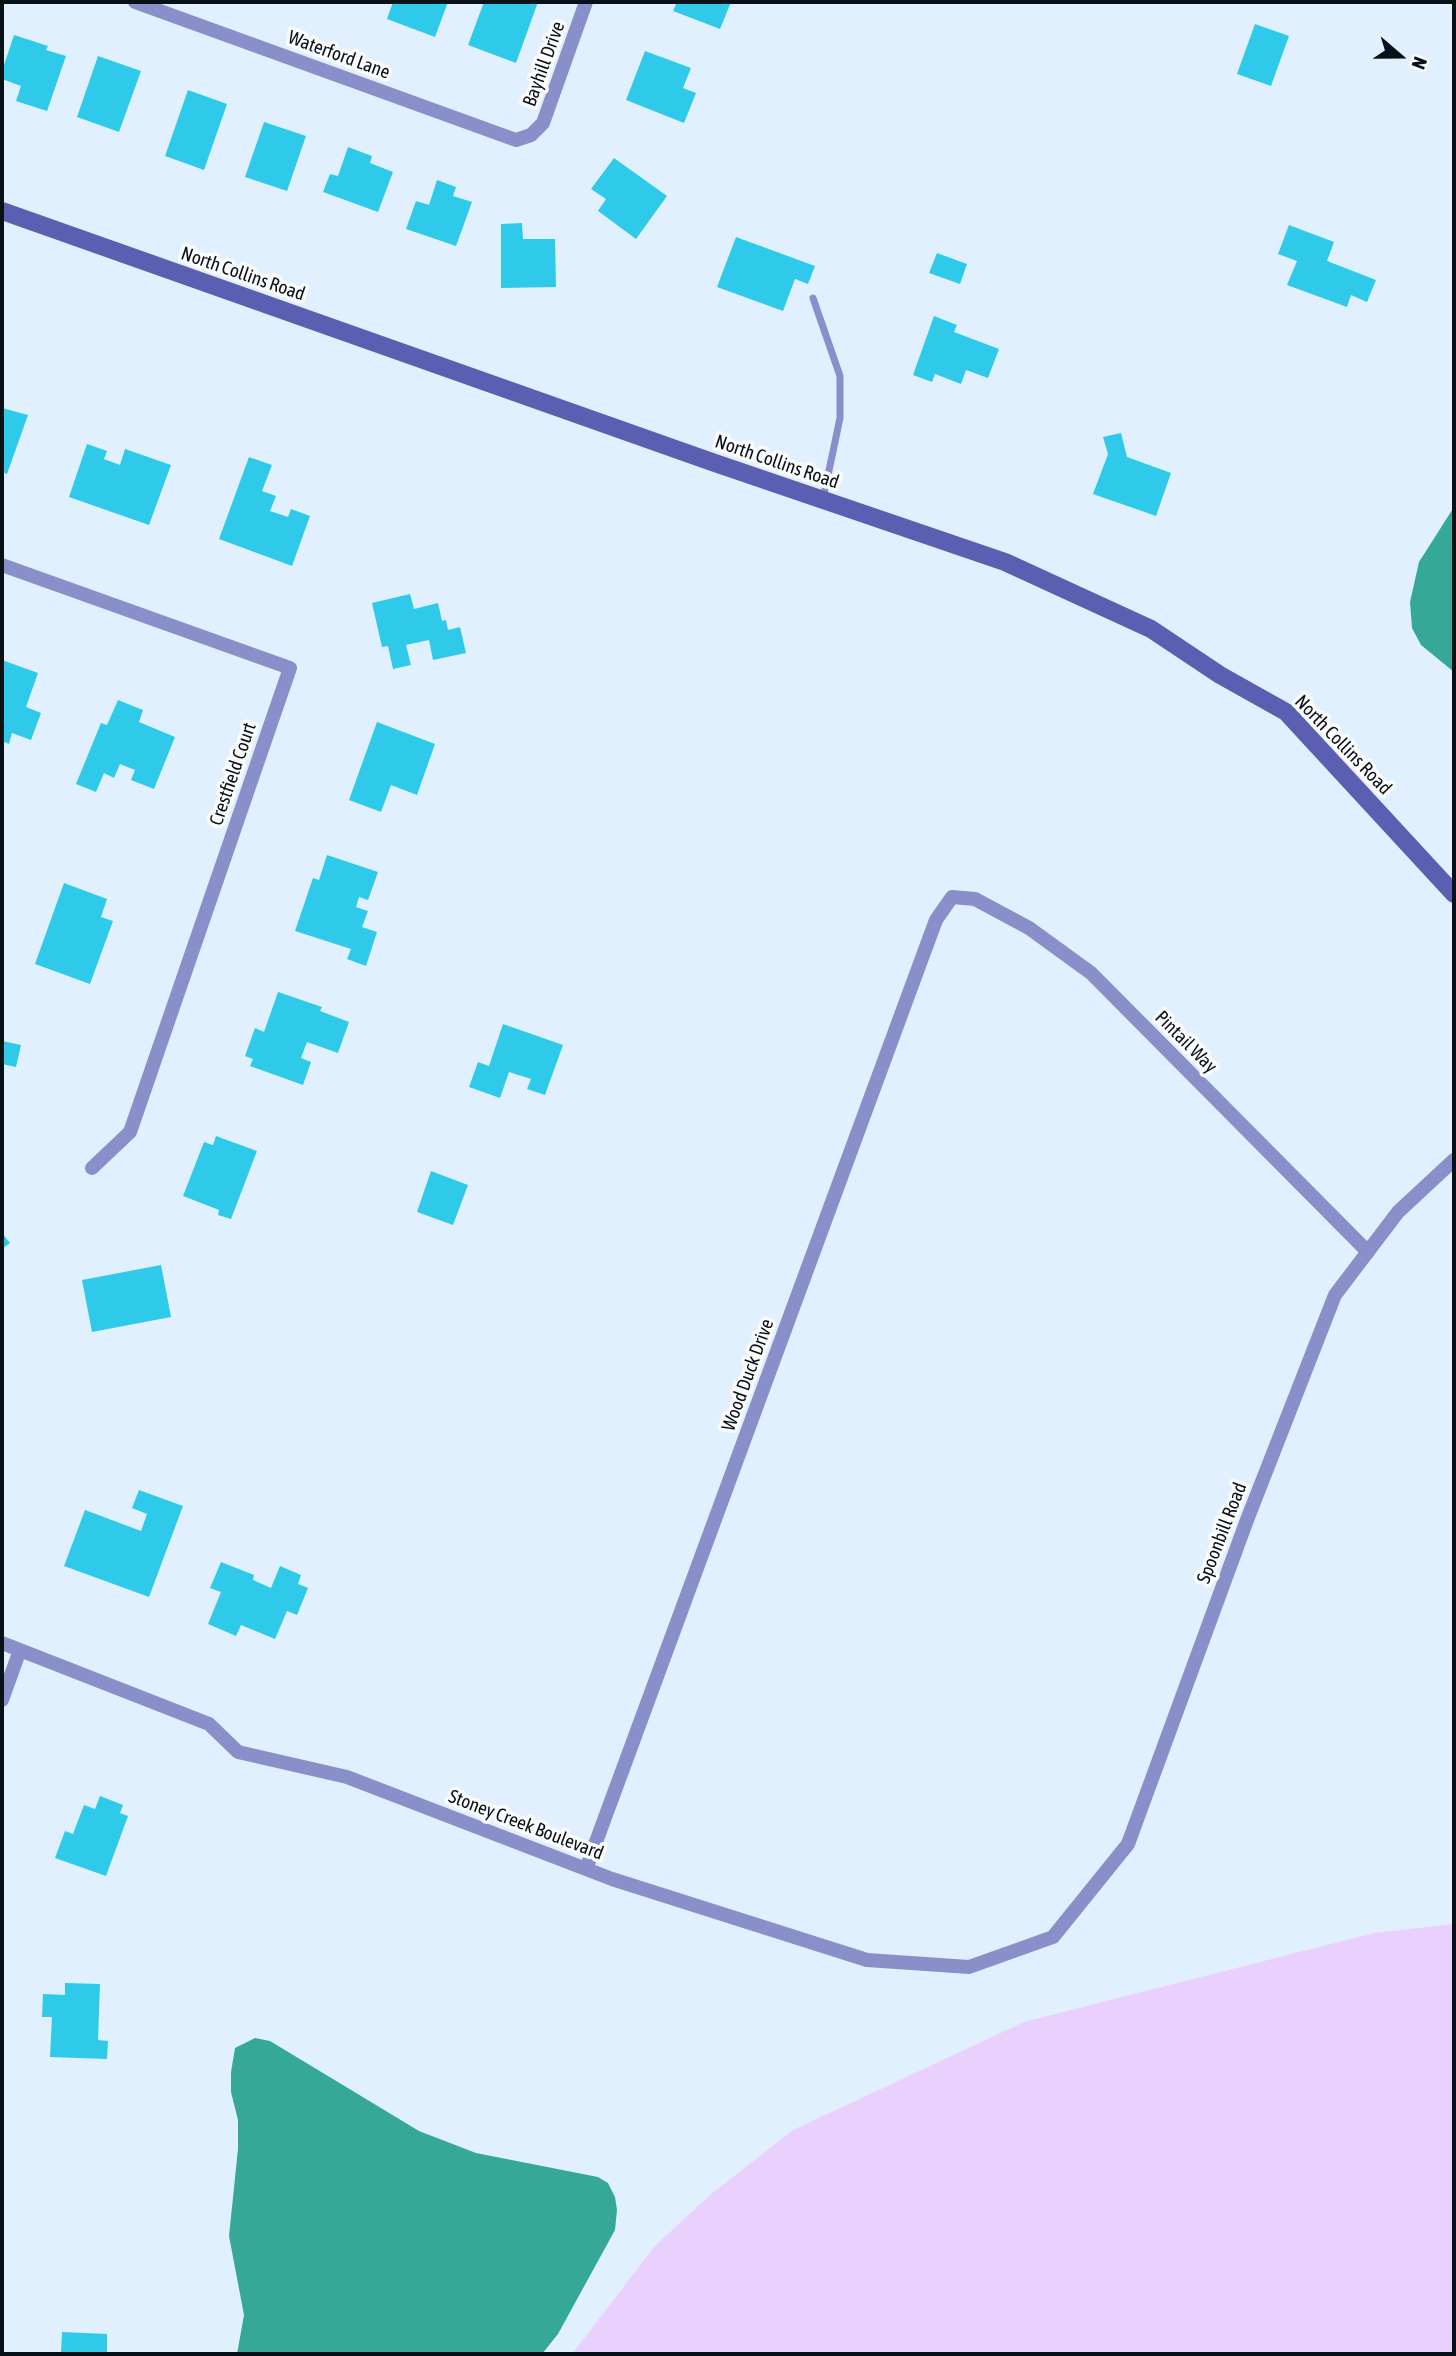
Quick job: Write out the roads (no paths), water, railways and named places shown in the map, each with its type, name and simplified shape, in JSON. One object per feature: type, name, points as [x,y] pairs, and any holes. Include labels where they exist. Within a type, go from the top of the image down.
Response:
[{"type":"street","name":"Waterford Lane","points":[[135,2],[516,140],[531,135]]},
{"type":"street","name":"Bayhill Drive","points":[[531,135],[543,123],[586,2]]},
{"type":"street","name":"North Collins Road","points":[[2,211],[1005,562],[1151,629],[1220,674],[1286,712],[1454,894]]},
{"type":"street","name":"Crestfield Court","points":[[2,565],[290,668],[130,1132],[92,1168]]},
{"type":"street","name":"Pintail Way","points":[[952,897],[975,899],[1029,928],[1091,973],[1368,1252]]},
{"type":"street","name":"Wood Duck Drive","points":[[586,1869],[936,920],[952,897]]},
{"type":"street","name":"Spoonbill Road","points":[[1053,1937],[1128,1844],[1247,1520],[1335,1295],[1398,1212],[1454,1160]]},
{"type":"street","name":"Stoney Creek Boulevard","points":[[2,1643],[209,1724],[238,1752],[347,1777],[586,1869],[867,1960],[969,1967],[1053,1937]]},
{"type":"street","points":[[2,1700],[20,1650]]},
{"type":"lane","points":[[813,298],[840,376],[840,418],[822,499]]}]
